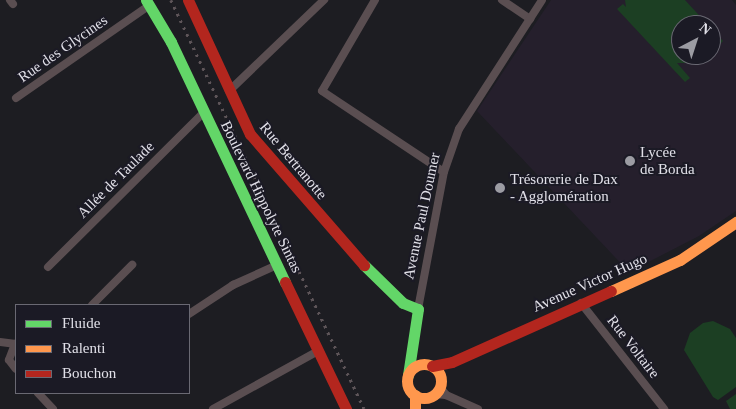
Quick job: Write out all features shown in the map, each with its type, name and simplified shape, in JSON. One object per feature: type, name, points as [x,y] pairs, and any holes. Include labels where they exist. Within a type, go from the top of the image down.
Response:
[{"type":"street","name":"Rue Bertranotte","points":[[188,0],[250,134],[329,227],[403,303],[418,309]]},
{"type":"street","points":[[229,91],[324,0]]},
{"type":"street","points":[[375,0],[322,91],[444,172]]},
{"type":"street","points":[[502,0],[530,19]]},
{"type":"street","name":"Avenue Paul Doumer","points":[[408,375],[418,309],[444,172],[459,129],[542,0]]},
{"type":"street","name":"Rue des Glycines","points":[[16,98],[148,2]]},
{"type":"street","name":"Boulevard Hippolyte Sintas","points":[[148,2],[204,112],[346,409]]},
{"type":"street","name":"Allée de Taulade","points":[[48,267],[204,112]]},
{"type":"street","name":"Avenue Victor Hugo","points":[[427,365],[452,362],[580,303],[680,260],[736,222]]},
{"type":"street","points":[[190,313],[233,285],[277,264]]},
{"type":"street","points":[[93,304],[132,265]]},
{"type":"street","name":"Rue Voltaire","points":[[580,303],[664,409]]},
{"type":"street","points":[[0,342],[15,344],[9,360],[15,368]]},
{"type":"street","name":"Avenue Paul Doumer","points":[[414,344],[427,365],[432,394]]},
{"type":"street","points":[[213,409],[318,351]]},
{"type":"street","name":"Avenue Victor Hugo","points":[[432,394],[452,362]]},
{"type":"street","points":[[427,365],[416,365],[408,375],[408,386],[478,409]]},
{"type":"street","points":[[39,394],[53,409]]},
{"type":"street","points":[[415,409],[432,394]]},
{"type":"shaded area","name":"Lycée de Borda","points":[[551,0],[732,0],[736,5],[736,211],[699,236],[629,272],[477,111]]},
{"type":"green space","points":[[625,0],[685,0],[699,15],[671,15],[671,65],[679,65],[690,78],[685,82],[617,9],[623,4],[626,7]]},
{"type":"green space","points":[[713,321],[730,329],[736,338],[736,387],[718,400],[713,397],[684,350],[690,333],[703,323]]},
{"type":"green space","points":[[736,394],[736,409],[730,409],[726,401]]},
{"type":"railway","points":[[171,0],[364,409]]},
{"type":"traffic: fast","points":[[146,0],[171,42],[285,282]]},
{"type":"traffic: fast","points":[[364,265],[403,303],[418,309],[408,375]]},
{"type":"traffic: slow","points":[[611,291],[680,260],[736,222]]},
{"type":"traffic: slow","points":[[424,364],[436,369],[441,381],[436,393],[424,398],[412,393],[407,381],[412,369],[424,364]]},
{"type":"traffic: slow","points":[[415,395],[415,409]]},
{"type":"traffic: jam","points":[[188,0],[250,134],[364,265]]},
{"type":"traffic: jam","points":[[285,282],[346,409]]},
{"type":"traffic: jam","points":[[432,366],[452,362],[611,291]]},
{"type":"place","name":"Lycée de Borda","points":[[630,161]]},
{"type":"place","name":"Trésorerie de Dax - Agglomération","points":[[500,188]]}]
